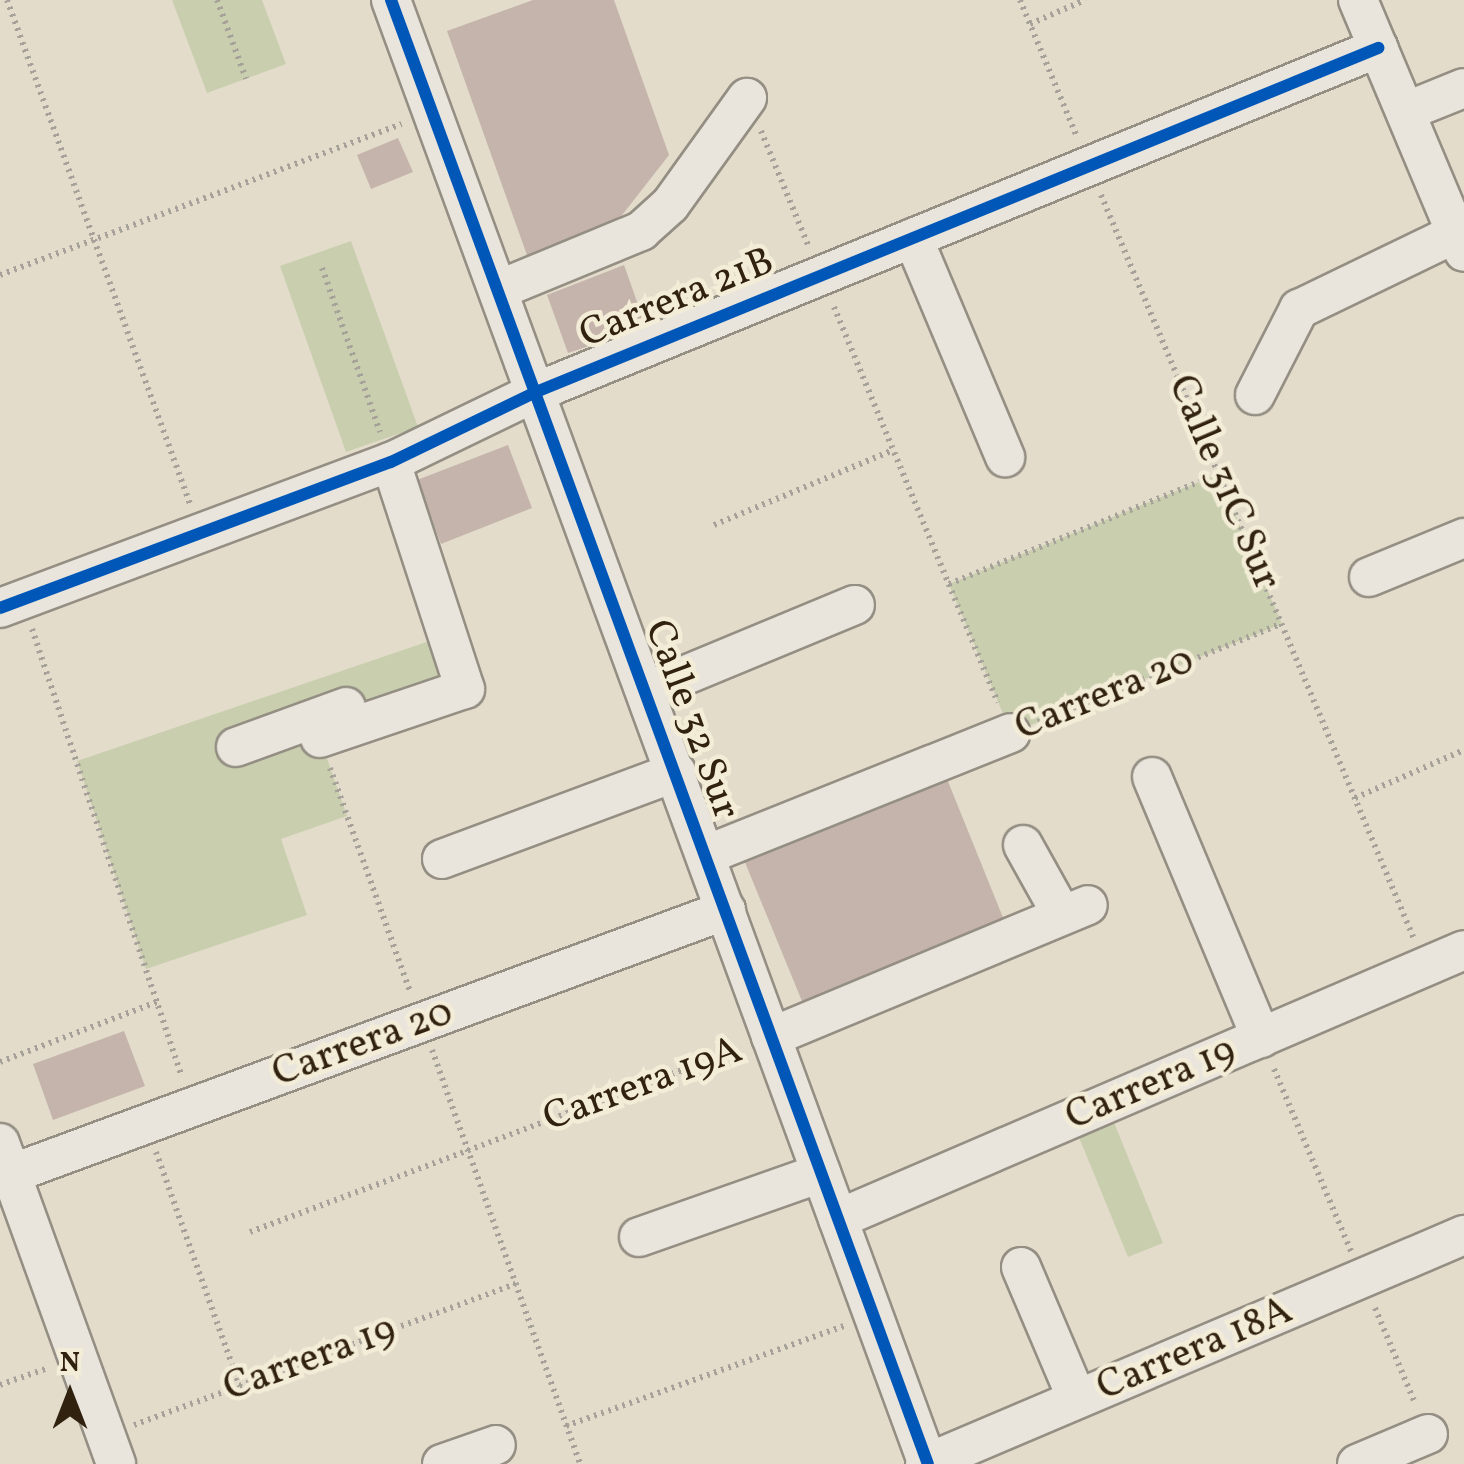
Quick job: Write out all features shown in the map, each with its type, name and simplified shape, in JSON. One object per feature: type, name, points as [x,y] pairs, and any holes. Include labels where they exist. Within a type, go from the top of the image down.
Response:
[{"type":"street","name":"Calle 32 Sur","points":[[391,0],[927,1464]]},
{"type":"street","points":[[1256,395],[1299,308],[1460,242],[1358,0]]},
{"type":"street","name":"Carrera 21B","points":[[11,604],[391,462],[536,392],[1378,48]]},
{"type":"street","points":[[1407,111],[1464,88]]},
{"type":"street","points":[[498,290],[641,230],[670,206],[747,98]]},
{"type":"street","points":[[913,238],[1005,457]]},
{"type":"street","points":[[391,462],[461,678]]},
{"type":"street","points":[[1369,577],[1464,538]]},
{"type":"street","points":[[647,691],[855,605]]},
{"type":"street","points":[[320,738],[461,678]]},
{"type":"street","points":[[236,747],[461,678]]},
{"type":"street","name":"Carrera 20","points":[[706,855],[1012,733]]},
{"type":"street","points":[[442,858],[676,772]]},
{"type":"street","points":[[1152,777],[1261,1038]]},
{"type":"street","name":"Carrera 19A","points":[[771,1037],[1075,910],[1023,845]]},
{"type":"street","name":"Carrera 20","points":[[4,1165],[146,1124],[726,910]]},
{"type":"street","name":"Carrera 19","points":[[838,1219],[1464,950]]},
{"type":"street","points":[[4,1165],[110,1450]]},
{"type":"street","points":[[639,1237],[821,1173]]},
{"type":"street","name":"Carrera 18A","points":[[927,1464],[1464,1235]]},
{"type":"street","points":[[1021,1268],[1078,1400]]},
{"type":"street","points":[[1357,1464],[1428,1434]]},
{"type":"street","points":[[442,1464],[496,1446]]},
{"type":"path","points":[[7,0],[200,533]]},
{"type":"path","points":[[217,0],[246,79]]},
{"type":"path","points":[[1030,24],[1084,0]]},
{"type":"path","points":[[747,98],[1012,733]]},
{"type":"path","points":[[0,274],[432,113]]},
{"type":"path","points":[[322,268],[391,462]]},
{"type":"path","points":[[714,525],[894,450]]},
{"type":"path","points":[[949,584],[1218,474]]},
{"type":"path","points":[[11,604],[192,1107]]},
{"type":"path","points":[[320,738],[580,1464]]},
{"type":"path","points":[[1355,798],[1464,750]]},
{"type":"path","points":[[0,1062],[157,1002]]},
{"type":"path","points":[[146,1124],[240,1386]]},
{"type":"path","points":[[566,1426],[874,1316]]},
{"type":"path","points":[[0,1385],[77,1357]]},
{"type":"green space","points":[[172,0],[262,0],[286,64],[207,93]]},
{"type":"green space","points":[[351,241],[418,427],[346,452],[280,266]]},
{"type":"green space","points":[[1218,474],[1282,624],[1011,733],[949,584]]},
{"type":"green space","points":[[447,635],[465,689],[320,738],[347,816],[281,839],[307,915],[146,969],[77,761]]},
{"type":"green space","points":[[1113,1120],[1163,1243],[1128,1257],[1078,1135]]},
{"type":"building","points":[[533,0],[614,0],[669,155],[612,228],[528,258],[447,31]]},
{"type":"building","points":[[398,138],[413,172],[371,189],[357,155]]},
{"type":"building","points":[[624,265],[646,327],[568,353],[547,295]]},
{"type":"building","points":[[508,445],[532,508],[441,544],[417,480]]},
{"type":"building","points":[[945,774],[1008,930],[806,1011],[742,855]]},
{"type":"building","points":[[124,1031],[145,1086],[53,1120],[33,1064]]},
{"type":"cycle path","points":[[391,0],[928,1464]]},
{"type":"cycle path","points":[[0,608],[391,462],[536,392],[1378,48]]}]
